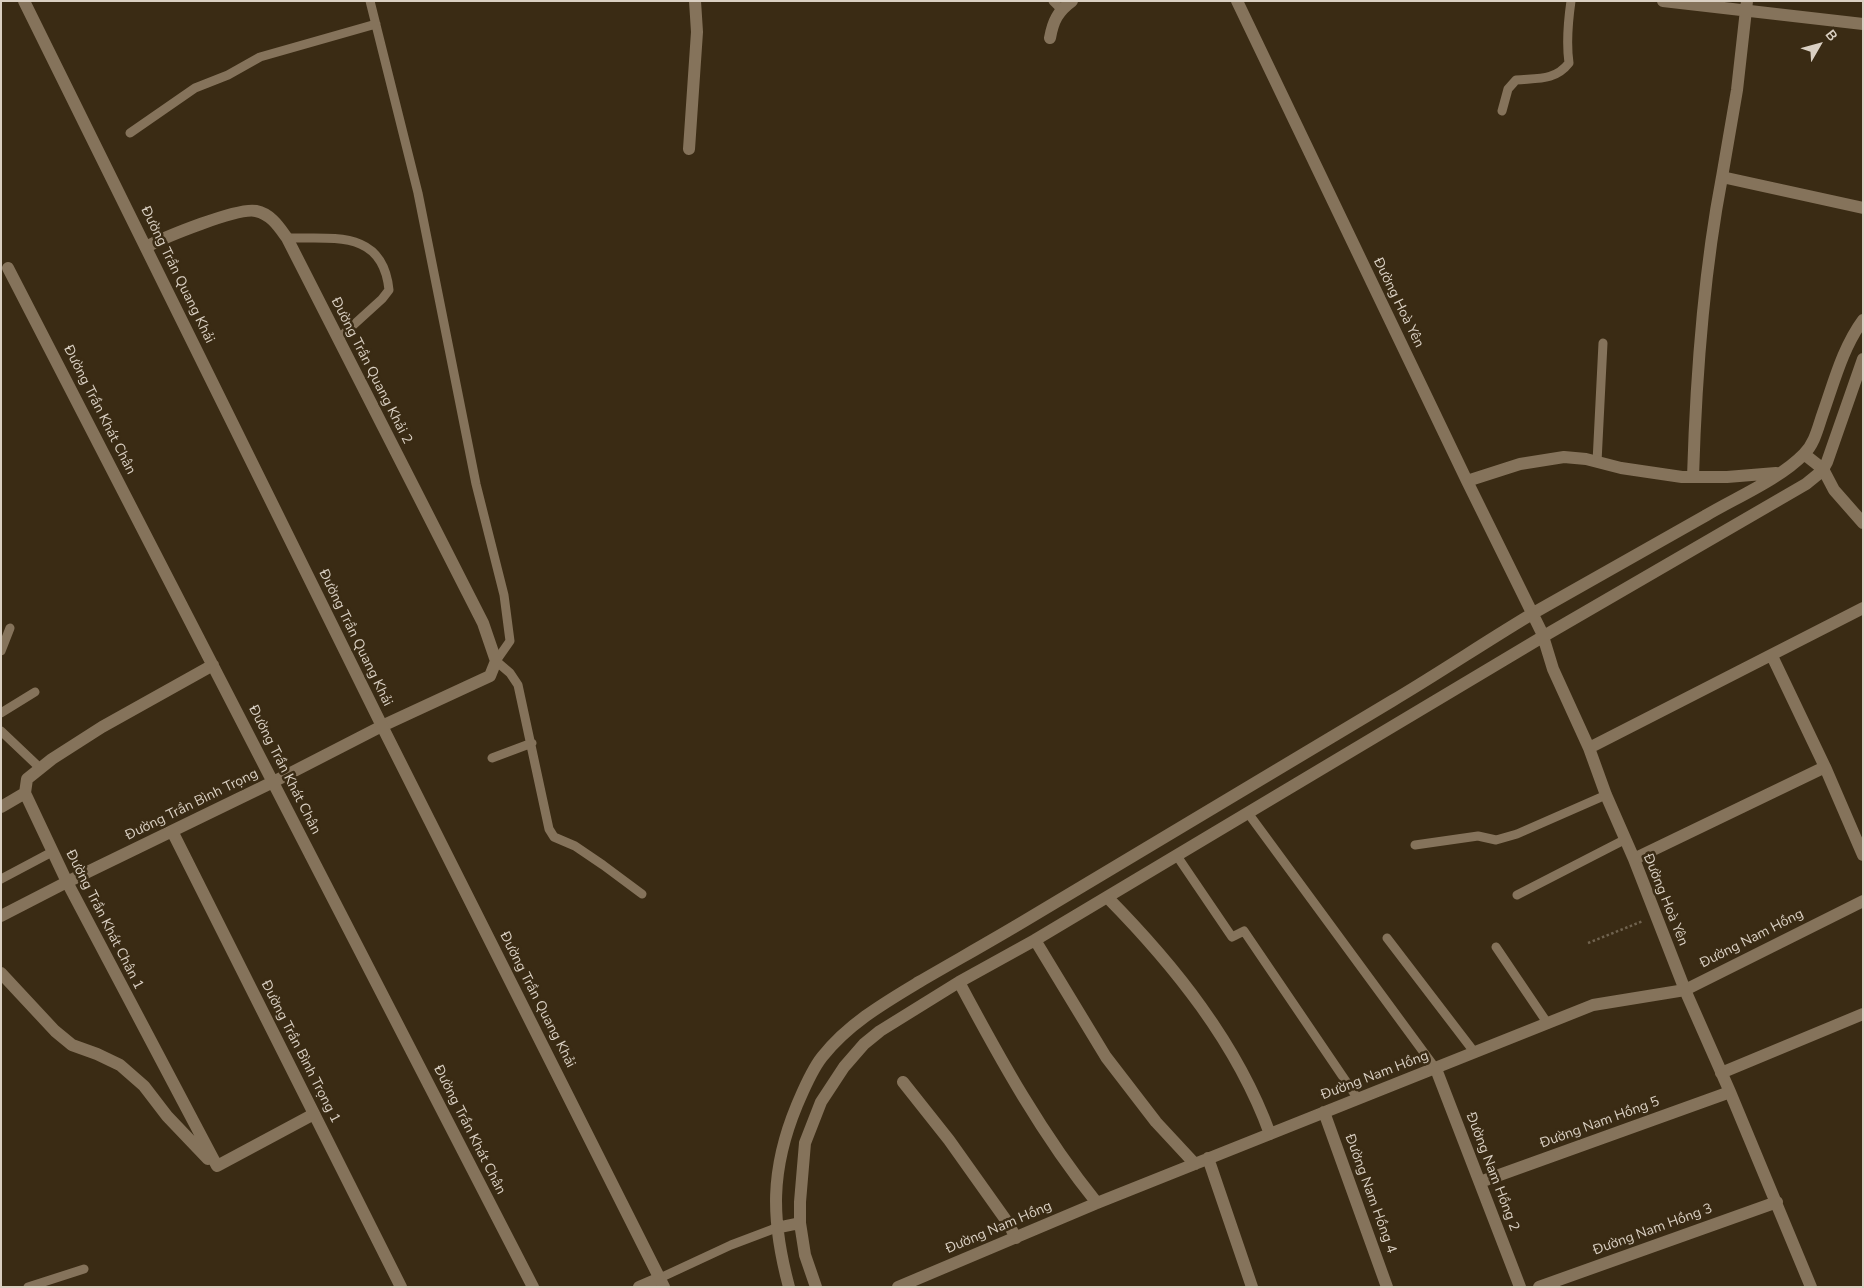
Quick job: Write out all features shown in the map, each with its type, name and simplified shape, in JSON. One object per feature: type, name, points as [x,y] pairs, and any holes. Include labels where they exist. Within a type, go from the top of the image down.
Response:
[{"type":"street","name":"Đường Trần Quang Khải","points":[[24,1],[382,726],[662,1282]]},
{"type":"street","points":[[689,149],[697,32],[695,1]]},
{"type":"street","points":[[1050,38],[1057,5],[1072,1]]},
{"type":"street","name":"Đường Hoà Yên","points":[[1237,1],[1543,634],[1553,669],[1589,748],[1606,795],[1624,840],[1634,859],[1685,990],[1722,1072],[1811,1287]]},
{"type":"street","points":[[1663,1],[1747,6],[1863,24]]},
{"type":"street","points":[[1693,477],[1695,401],[1702,312],[1713,226],[1738,90],[1747,6]]},
{"type":"street","points":[[1722,177],[1863,208]]},
{"type":"street","name":"Đường Trần Quang Khải 2","points":[[146,247],[165,237],[231,214],[255,210],[270,217],[287,238],[338,338],[483,623],[496,661]]},
{"type":"street","name":"Đường Trần Khát Chân","points":[[8,268],[533,1287]]},
{"type":"street","points":[[790,1287],[781,1254],[775,1201],[779,1164],[790,1121],[806,1085],[821,1058],[851,1027],[874,1009],[1025,921],[1269,772],[1533,615],[1781,472],[1805,456],[1814,441],[1839,368],[1857,328],[1863,320]]},
{"type":"street","points":[[816,1287],[805,1255],[799,1223],[805,1143],[821,1102],[844,1067],[864,1044],[880,1031],[959,982],[1035,940],[1177,856],[1543,634],[1806,484],[1822,469],[1834,444],[1863,359]]},
{"type":"street","points":[[1805,456],[1822,469],[1834,490],[1863,523]]},
{"type":"street","points":[[1467,480],[1541,460],[1564,457],[1621,468],[1693,477],[1727,477],[1781,472]]},
{"type":"street","points":[[1589,748],[1863,608]]},
{"type":"street","points":[[1772,656],[1825,767],[1863,855]]},
{"type":"street","name":"Đường Trần Bình Trọng","points":[[1,916],[382,726],[490,676],[496,661]]},
{"type":"street","points":[[1,806],[25,793],[27,779],[40,768],[102,727],[213,665]]},
{"type":"street","points":[[1634,859],[1825,767]]},
{"type":"street","name":"Đường Trần Khát Chân 1","points":[[25,793],[67,882],[217,1166]]},
{"type":"street","name":"Đường Trần Bình Trọng 1","points":[[172,831],[400,1287]]},
{"type":"street","points":[[1108,897],[1150,942],[1212,1023],[1235,1060],[1270,1134]]},
{"type":"street","name":"Đường Nam Hồng","points":[[898,1287],[1097,1203],[1593,1005],[1685,990],[1863,901]]},
{"type":"street","points":[[1035,940],[1106,1057],[1156,1122],[1194,1164]]},
{"type":"street","points":[[1,973],[55,1031],[72,1045],[120,1065],[144,1086],[180,1130],[217,1166],[314,1114]]},
{"type":"street","points":[[959,982],[1003,1064],[1048,1136],[1097,1203]]},
{"type":"street","points":[[1722,1072],[1863,1014]]},
{"type":"street","name":"Đường Nam Hồng 2","points":[[1436,1069],[1520,1287]]},
{"type":"street","points":[[903,1082],[949,1140],[1008,1223],[1016,1238]]},
{"type":"street","name":"Đường Nam Hồng 5","points":[[1480,1182],[1730,1092]]},
{"type":"street","name":"Đường Nam Hồng 4","points":[[1324,1112],[1387,1287]]},
{"type":"street","points":[[1208,1158],[1252,1287]]},
{"type":"street","name":"Đường Nam Hồng 3","points":[[1539,1287],[1776,1202]]},
{"type":"street","points":[[778,1227],[799,1223]]},
{"type":"street","points":[[639,1287],[662,1282]]},
{"type":"lane","points":[[370,1],[418,193],[476,484],[504,595],[510,641],[496,661],[510,673],[518,685],[532,743],[544,813],[549,829],[554,836],[575,846],[642,894]]},
{"type":"lane","points":[[1502,111],[1508,89],[1516,80],[1546,78],[1562,72],[1569,63],[1567,49],[1571,1]]},
{"type":"lane","points":[[130,133],[195,88],[228,75],[260,57],[376,24]]},
{"type":"lane","points":[[287,238],[358,242],[370,248],[380,258],[388,274],[389,290],[382,299],[338,338]]},
{"type":"lane","points":[[1597,462],[1603,343]]},
{"type":"lane","points":[[1,651],[10,628]]},
{"type":"lane","points":[[1,713],[35,692]]},
{"type":"lane","points":[[1,731],[40,768]]},
{"type":"lane","points":[[492,758],[532,743]]},
{"type":"lane","points":[[1415,845],[1478,836],[1496,840],[1517,834],[1606,795]]},
{"type":"lane","points":[[1248,813],[1436,1069]]},
{"type":"lane","points":[[1516,895],[1624,840]]},
{"type":"lane","points":[[1,879],[52,852]]},
{"type":"lane","points":[[1177,856],[1232,937],[1244,931],[1358,1099]]},
{"type":"lane","points":[[1388,938],[1475,1053]]},
{"type":"lane","points":[[1496,948],[1548,1024]]},
{"type":"lane","points":[[662,1282],[730,1245],[778,1227]]},
{"type":"lane","points":[[28,1287],[84,1269]]},
{"type":"path","points":[[1588,943],[1656,916]]}]
